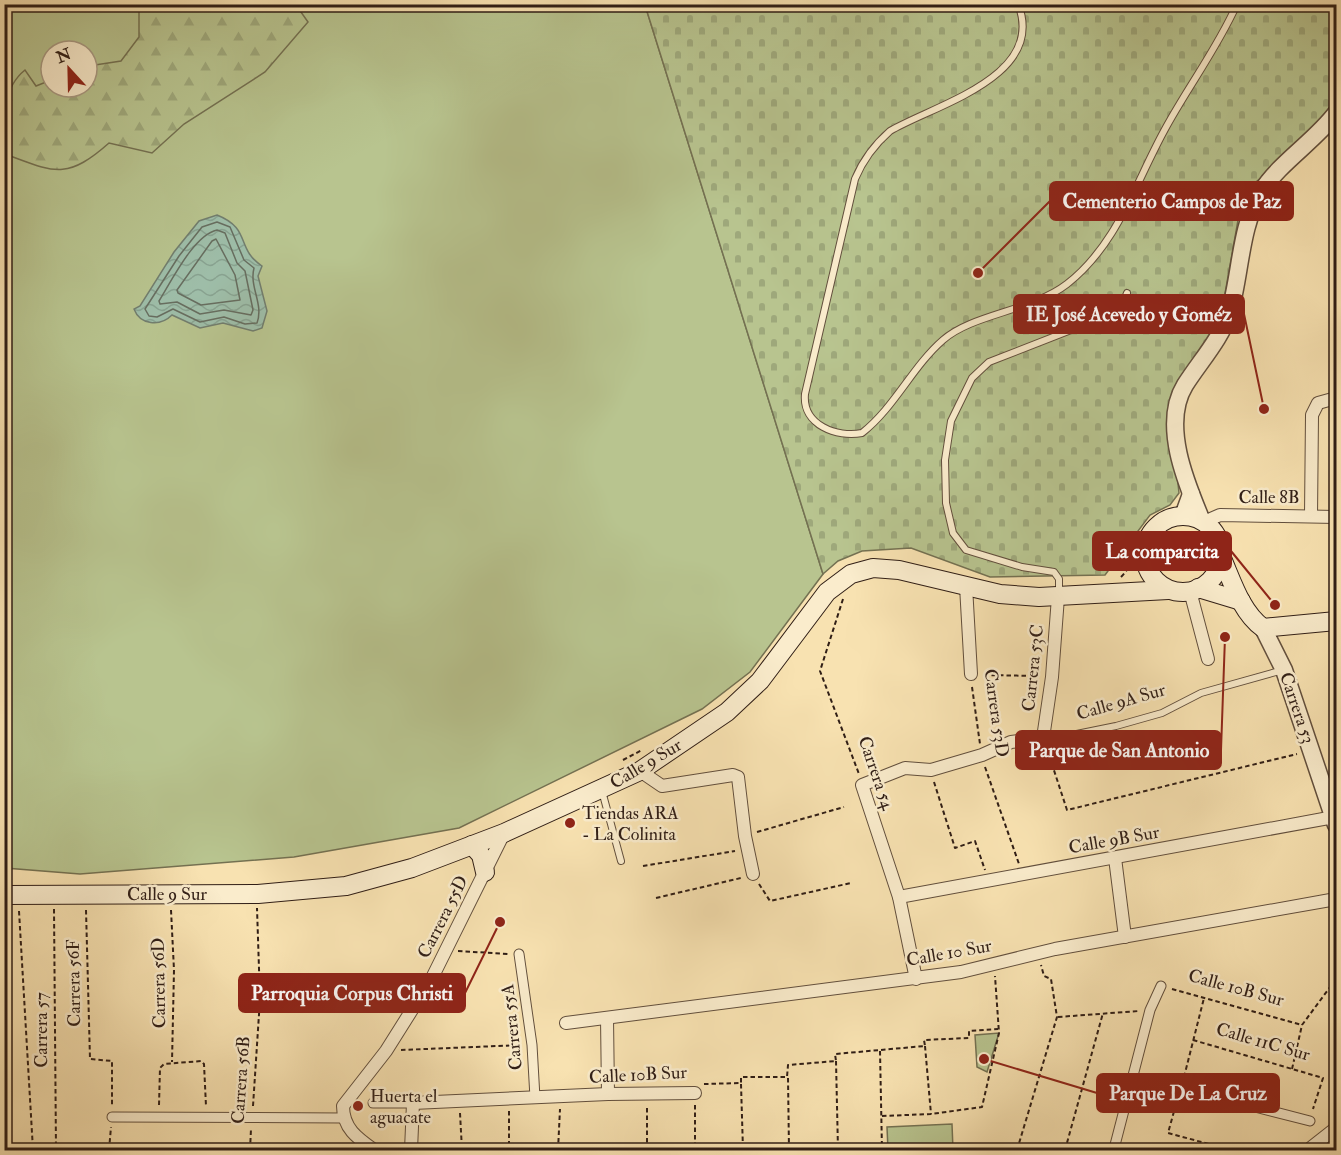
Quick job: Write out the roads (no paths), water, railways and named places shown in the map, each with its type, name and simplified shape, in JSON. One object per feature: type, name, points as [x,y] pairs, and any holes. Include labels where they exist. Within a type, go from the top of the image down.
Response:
[{"type":"main road","points":[[1120,586],[1138,575],[1145,558],[1148,538],[1158,525],[1176,514],[1203,521],[1218,539],[1221,556],[1211,579],[1194,590]]},
{"type":"main road","name":"Carrera 53","points":[[1221,556],[1252,620],[1263,628]]},
{"type":"main road","points":[[1145,558],[1154,578],[1168,590],[1194,590],[1241,601]]},
{"type":"main road","name":"Calle 9 Sur","points":[[4,895],[258,894],[346,886],[412,868],[504,833],[640,771],[710,725],[760,681],[827,592],[851,574],[873,568],[899,570],[1000,594],[1058,597],[1120,586],[1168,590]]},
{"type":"main road","points":[[1263,628],[1336,621]]},
{"type":"main road","points":[[472,845],[481,855],[485,872]]},
{"type":"street","points":[[1203,521],[1191,494],[1176,430],[1176,408],[1183,388],[1220,336],[1229,312],[1252,208],[1263,190],[1322,131],[1336,113]]},
{"type":"street","points":[[1311,516],[1312,415],[1318,403],[1336,398]]},
{"type":"street","points":[[1176,514],[1191,494]]},
{"type":"street","name":"Calle 8B","points":[[1203,521],[1220,515],[1336,517]]},
{"type":"street","name":"Carrera 53D","points":[[966,586],[971,674]]},
{"type":"street","points":[[1194,590],[1208,659]]},
{"type":"street","name":"Carrera 53C","points":[[1043,738],[1052,676],[1058,597]]},
{"type":"street","name":"Carrera 53","points":[[1263,628],[1284,670],[1335,821]]},
{"type":"street","name":"Calle 9A Sur","points":[[862,784],[905,768],[931,770],[982,756],[1011,742],[1043,738]]},
{"type":"street","points":[[640,771],[662,786],[733,775],[740,780],[746,843],[753,874]]},
{"type":"street","name":"Carrera 54","points":[[862,784],[899,897],[916,979]]},
{"type":"street","name":"Calle 9B Sur","points":[[899,897],[1335,821]]},
{"type":"street","name":"Carrera 55D","points":[[343,1118],[343,1106],[386,1051],[432,978],[504,833]]},
{"type":"street","points":[[1115,858],[1125,937]]},
{"type":"street","name":"Calle 10 Sur","points":[[566,1023],[771,995],[916,979],[1039,953],[1336,899]]},
{"type":"street","name":"Carrera 55A","points":[[519,954],[532,1045],[535,1098]]},
{"type":"street","points":[[1115,1145],[1150,1010],[1161,986]]},
{"type":"street","points":[[607,1018],[608,1094]]},
{"type":"street","points":[[1181,1088],[1310,1121]]},
{"type":"street","name":"Calle 10B Sur","points":[[413,1103],[561,1098],[608,1094],[695,1093]]},
{"type":"street","points":[[374,1103],[413,1103],[411,1150]]},
{"type":"street","points":[[112,1116],[343,1118],[354,1136],[374,1150]]},
{"type":"street","points":[[1308,1150],[1336,1128]]},
{"type":"lane","points":[[1018,4],[1020,36],[1009,63],[999,74],[980,87],[890,130],[878,141],[860,166],[855,179],[805,394],[809,413],[825,428],[849,435],[862,433],[944,338],[970,325],[1040,300],[1067,284],[1085,267],[1124,217],[1164,132],[1237,4]]},
{"type":"lane","points":[[1336,290],[1336,358]]},
{"type":"lane","points":[[1058,597],[1058,574],[1022,567],[966,550],[953,533],[946,503],[946,470],[951,421],[972,378],[989,362],[1112,314],[1122,306],[1126,293]]},
{"type":"lane","name":"Calle 9A Sur","points":[[1043,738],[1057,738],[1116,726],[1162,713],[1201,693],[1284,670]]},
{"type":"lane","points":[[602,790],[621,861]]},
{"type":"water","points":[[217,215],[235,226],[249,252],[262,266],[258,276],[267,311],[262,328],[253,331],[223,323],[200,328],[172,315],[156,323],[145,321],[134,309],[140,306],[174,252],[199,221]]},
{"type":"place","name":"Cementerio Campos de Paz","points":[[978,273]]},
{"type":"place","name":"IE José Acevedo y Goméz","points":[[1264,409]]},
{"type":"place","name":"La comparcita","points":[[1275,605]]},
{"type":"place","name":"Parque de San Antonio","points":[[1225,637]]},
{"type":"place","name":"Tiendas ARA - La Colinita","points":[[570,823]]},
{"type":"place","name":"Parroquia Corpus Christi","points":[[500,922]]},
{"type":"place","name":"Parque De La Cruz","points":[[984,1059]]},
{"type":"place","name":"Huerta el aguacate","points":[[358,1106]]}]
